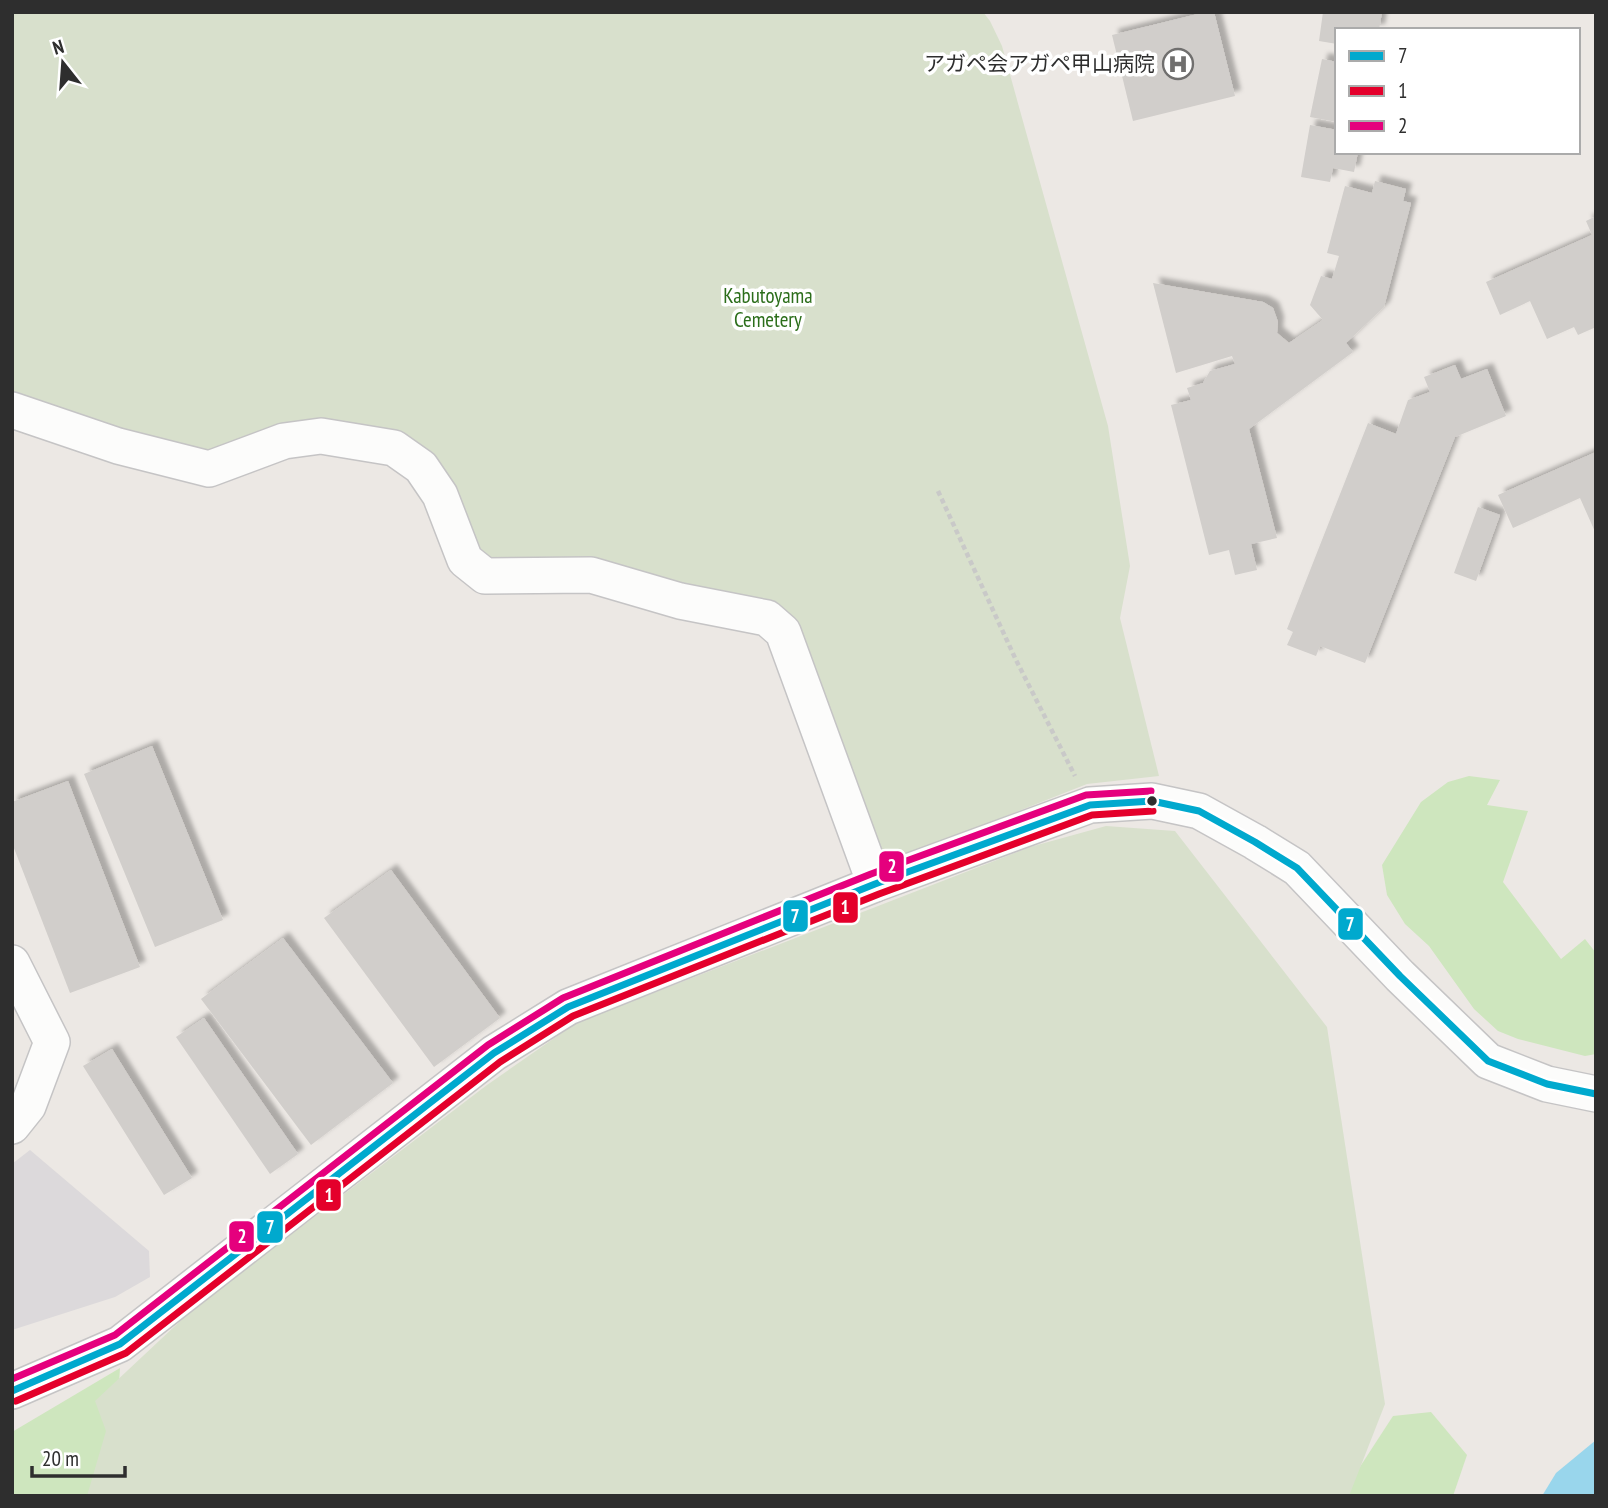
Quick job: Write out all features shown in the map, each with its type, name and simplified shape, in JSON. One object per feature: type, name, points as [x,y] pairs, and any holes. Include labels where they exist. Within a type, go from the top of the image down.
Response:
[{"type":"street","points":[[12,410],[118,446],[209,469],[284,442],[321,436],[394,448],[421,467],[440,495],[465,560],[485,576],[591,575],[680,601],[767,618],[783,632],[875,884]]},
{"type":"street","points":[[12,1391],[120,1344],[494,1054],[568,1007],[875,884],[1090,805],[1152,801],[1199,811],[1255,842],[1297,867],[1400,976],[1488,1061],[1547,1084],[1596,1094]]},
{"type":"street","points":[[12,963],[52,1042],[28,1106],[12,1126]]},
{"type":"path","points":[[937,491],[1016,660],[1090,805]]},
{"type":"shaded area","points":[[30,1150],[149,1251],[150,1277],[115,1297],[12,1330],[12,1164]]},
{"type":"green space","name":"Kabutoyama Cemetery","points":[[12,12],[983,12],[1002,46],[1108,426],[1130,566],[1120,618],[1159,776],[1087,784],[879,866],[793,628],[492,566],[399,441],[205,455],[12,399]]},
{"type":"green space","points":[[1469,776],[1500,780],[1487,805],[1528,811],[1503,882],[1561,959],[1585,939],[1596,953],[1596,1054],[1585,1056],[1518,1039],[1498,1031],[1474,1009],[1429,946],[1405,924],[1387,895],[1382,865],[1421,802],[1448,782]]},
{"type":"green space","points":[[1106,826],[1175,831],[1327,1027],[1385,1404],[1349,1496],[87,1496],[106,1431],[95,1401],[192,1310],[487,1085],[576,1023],[1030,847]]},
{"type":"green space","points":[[120,1368],[115,1442],[151,1496],[12,1496],[12,1432]]},
{"type":"green space","points":[[1431,1412],[1467,1455],[1453,1496],[1341,1496],[1393,1416]]},
{"type":"water","points":[[1596,1440],[1596,1496],[1542,1496],[1556,1473]]},
{"type":"building","points":[[1214,12],[1235,96],[1133,121],[1112,35]]},
{"type":"building","points":[[1323,12],[1382,12],[1379,28],[1335,28],[1335,44],[1319,41]]},
{"type":"building","points":[[1322,59],[1335,62],[1335,122],[1310,117]]},
{"type":"building","points":[[1310,125],[1335,130],[1335,154],[1358,154],[1354,172],[1333,168],[1330,182],[1301,177]]},
{"type":"building","points":[[1375,181],[1406,189],[1403,201],[1411,203],[1384,307],[1346,343],[1353,352],[1249,429],[1277,538],[1251,544],[1257,570],[1235,575],[1229,550],[1209,555],[1171,405],[1191,400],[1187,388],[1203,383],[1210,371],[1235,364],[1232,356],[1176,373],[1153,283],[1263,302],[1273,308],[1278,322],[1277,333],[1289,343],[1323,320],[1310,305],[1321,276],[1332,279],[1339,256],[1327,253],[1345,186],[1372,193]]},
{"type":"building","points":[[1596,216],[1596,327],[1578,335],[1574,327],[1547,339],[1530,301],[1500,315],[1486,282],[1592,235],[1586,221]]},
{"type":"building","points":[[1455,365],[1461,379],[1487,369],[1506,416],[1455,437],[1365,663],[1320,646],[1316,656],[1287,645],[1293,632],[1287,629],[1368,423],[1396,434],[1408,400],[1430,392],[1424,377]]},
{"type":"building","points":[[1596,452],[1596,534],[1580,498],[1513,528],[1498,495]]},
{"type":"building","points":[[1478,507],[1500,515],[1476,581],[1454,573]]},
{"type":"building","points":[[152,746],[223,920],[155,947],[84,774]]},
{"type":"building","points":[[68,781],[140,967],[70,993],[12,843],[12,802]]},
{"type":"building","points":[[391,870],[500,1018],[434,1067],[324,918]]},
{"type":"building","points":[[283,938],[393,1083],[311,1145],[201,999]]},
{"type":"building","points":[[204,1018],[298,1154],[270,1174],[176,1037]]},
{"type":"building","points":[[112,1049],[192,1178],[164,1195],[83,1066]]},
{"type":"transit line","name":"2","points":[[12,1379],[115,1335],[488,1045],[563,998],[871,874],[1086,795],[1151,791]]},
{"type":"transit line","name":"7","points":[[12,1391],[120,1344],[494,1053],[568,1007],[875,884],[1090,805],[1152,801],[1199,811],[1255,842],[1297,868],[1400,976],[1488,1061],[1547,1084],[1596,1094]]},
{"type":"transit line","name":"1","points":[[16,1401],[126,1353],[500,1062],[573,1016],[879,894],[1092,815],[1153,811]]},
{"type":"place","name":"アガペ会アガペ甲山病院","points":[[1178,64]]}]
